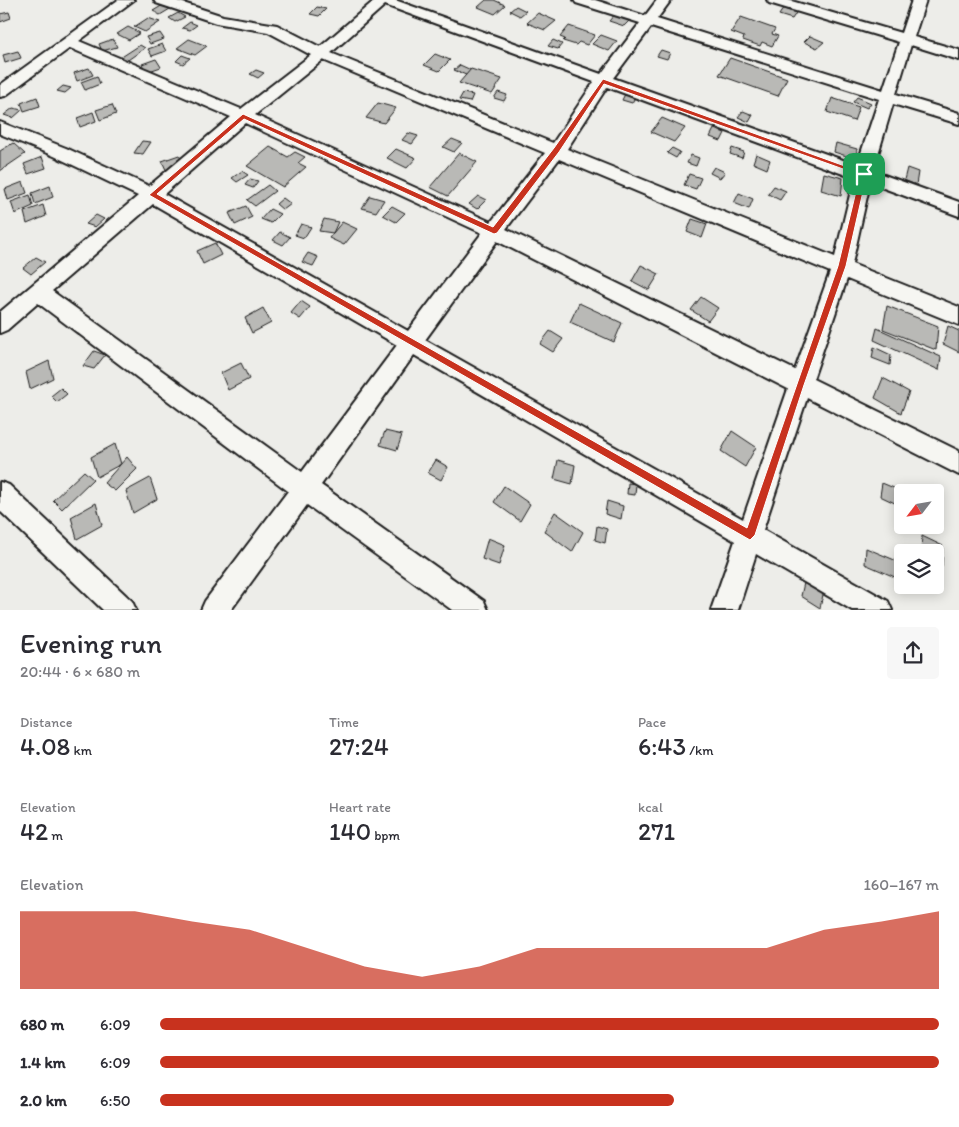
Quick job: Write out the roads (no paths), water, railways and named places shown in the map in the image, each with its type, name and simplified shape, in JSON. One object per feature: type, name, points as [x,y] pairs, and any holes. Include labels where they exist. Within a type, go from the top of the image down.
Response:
[{"type":"street","points":[[0,92],[127,0]]},
{"type":"street","points":[[161,0],[221,20],[272,28],[321,54],[429,100],[842,266],[959,316]]},
{"type":"street","points":[[0,324],[243,116],[321,54],[382,0],[959,209]]},
{"type":"street","points":[[581,0],[959,119]]},
{"type":"street","points":[[214,610],[556,150],[603,81],[664,0]]},
{"type":"street","points":[[774,0],[959,55]]},
{"type":"street","points":[[724,610],[842,266],[864,174],[919,0]]},
{"type":"street","points":[[69,42],[243,116],[494,231],[959,463]]},
{"type":"street","points":[[0,128],[60,152],[152,195],[879,610]]},
{"type":"street","points":[[38,292],[304,488],[475,610]]},
{"type":"street","points":[[0,494],[123,610]]}]
